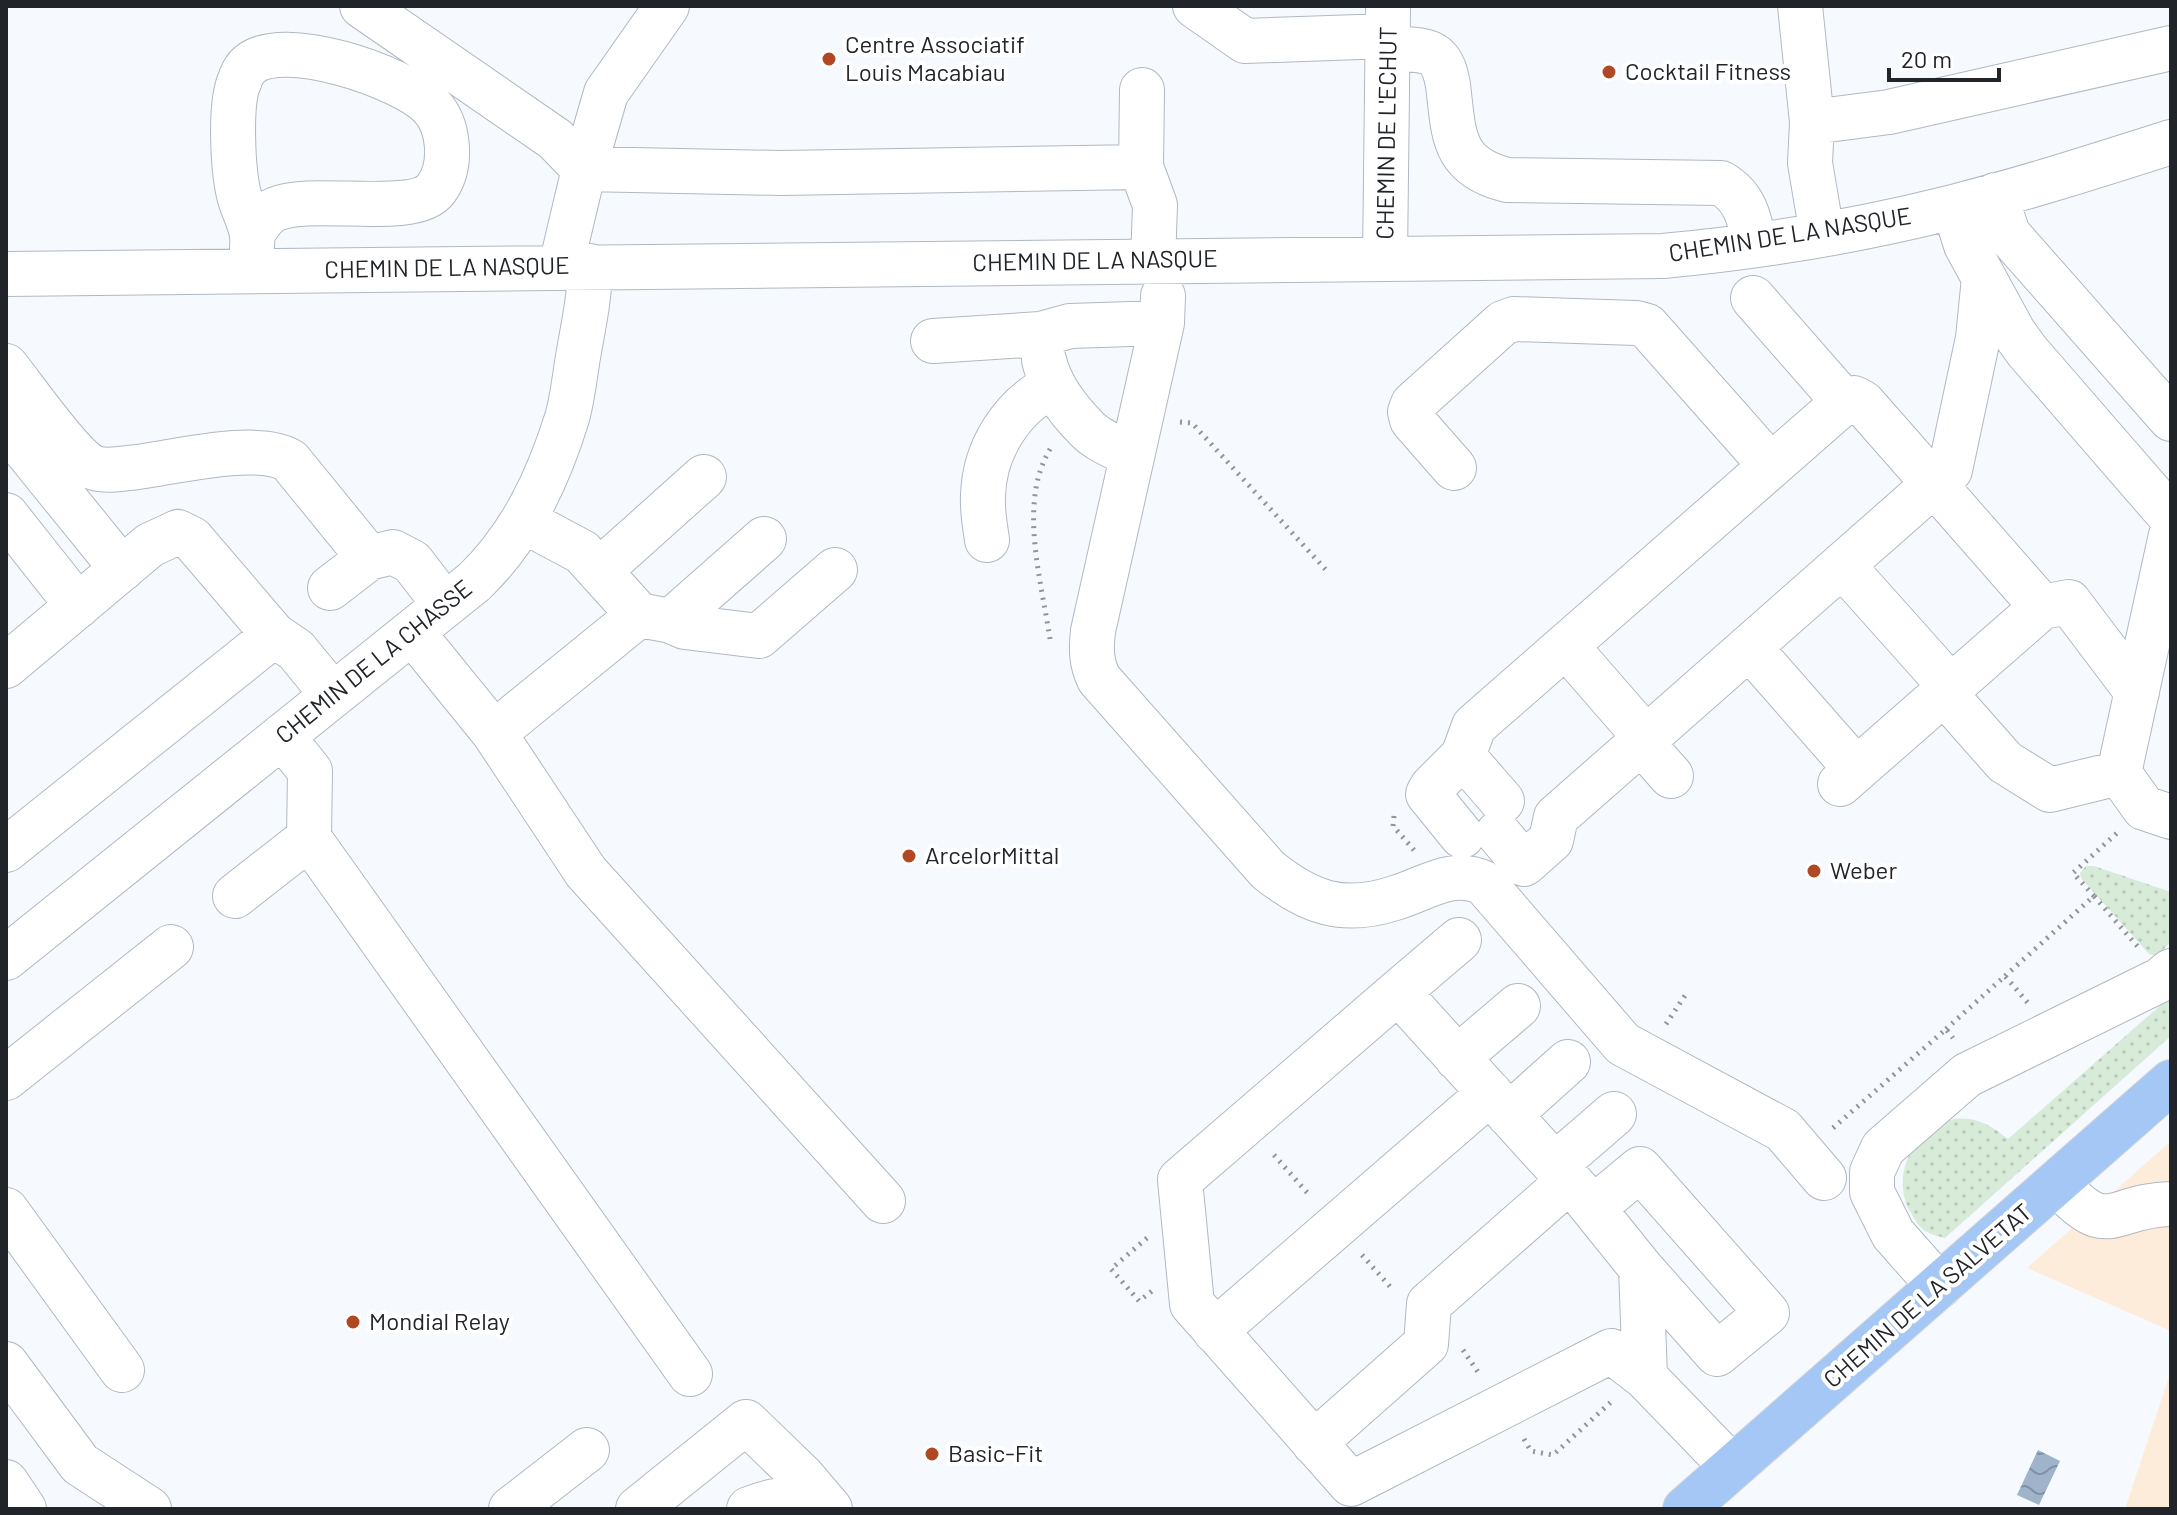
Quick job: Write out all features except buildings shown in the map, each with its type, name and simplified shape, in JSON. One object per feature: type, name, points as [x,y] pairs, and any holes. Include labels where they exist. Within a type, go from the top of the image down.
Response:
[{"type":"main road","name":"CHEMIN DE LA SALVETAT","points":[[1685,1509],[2171,1082]]},
{"type":"street","points":[[362,6],[555,139],[584,169],[781,173],[1141,167]]},
{"type":"street","name":"CHEMIN DE LA CHASSE","points":[[9,951],[428,618],[492,564],[524,521],[567,417],[590,288],[576,266],[584,169],[606,93],[667,6]]},
{"type":"street","points":[[1195,6],[1245,41],[1388,31],[1436,57],[1446,76],[1456,144],[1462,155],[1487,175],[1507,180],[1721,183],[1740,198],[1750,217],[1754,245]]},
{"type":"street","points":[[1800,6],[1812,122],[1810,163],[1822,234]]},
{"type":"street","name":"CHEMIN DE L'ECHUT","points":[[1385,259],[1388,31]]},
{"type":"street","points":[[1812,122],[1889,112],[2171,48]]},
{"type":"street","points":[[294,53],[332,60],[414,93],[430,105],[442,121],[447,140],[445,164],[436,189],[424,199],[398,203],[295,204],[275,209],[261,221],[251,253],[234,169],[234,116],[238,83],[249,65],[266,57],[294,53]]},
{"type":"street","points":[[1142,90],[1141,167],[1155,205],[1162,323],[1093,631],[1091,651],[1094,670],[1268,870],[1292,889],[1315,900],[1340,906],[1395,898],[1440,880],[1462,876],[1484,883],[1496,845]]},
{"type":"street","name":"CHEMIN DE LA NASQUE","points":[[6,274],[251,253],[576,266],[1663,256],[1822,234],[1954,207],[2171,142]]},
{"type":"street","points":[[1995,195],[2008,234],[2171,419]]},
{"type":"street","points":[[1954,207],[1966,245],[2014,333],[2171,517]]},
{"type":"street","points":[[1496,845],[1551,840],[1556,817],[1950,470],[1978,338],[1984,278]]},
{"type":"street","points":[[1753,298],[1844,402]]},
{"type":"street","points":[[1454,468],[1412,420],[1410,412],[1413,404],[1503,323],[1514,319],[1636,323],[1647,326],[1771,466]]},
{"type":"street","points":[[933,341],[1041,334],[1070,326],[1162,323]]},
{"type":"street","points":[[1041,334],[1048,376],[1053,386],[1089,432],[1132,456]]},
{"type":"street","points":[[6,366],[75,452],[95,468],[120,469],[249,452],[278,454],[290,461],[369,558]]},
{"type":"street","points":[[987,540],[983,497],[985,477],[1000,438],[1020,408],[1034,395],[1053,386]]},
{"type":"street","points":[[1824,1178],[1783,1130],[1623,1044],[1496,845],[1463,756],[1474,726],[1844,402],[1854,398],[1859,399],[2042,607]]},
{"type":"street","points":[[6,426],[122,569]]},
{"type":"street","points":[[599,571],[704,477]]},
{"type":"street","points":[[6,515],[78,606]]},
{"type":"street","points":[[524,521],[582,552],[599,571],[655,618],[685,627],[759,636],[835,570]]},
{"type":"street","points":[[6,666],[122,569],[165,536],[178,532],[192,539],[274,635],[296,650],[333,695]]},
{"type":"street","points":[[2171,535],[2119,773],[2144,808],[2171,817]]},
{"type":"street","points":[[494,733],[764,539]]},
{"type":"street","points":[[330,588],[369,558],[387,552],[407,557],[428,618],[494,733],[586,872],[883,1201]]},
{"type":"street","points":[[1842,565],[2005,762],[2050,790],[2119,773]]},
{"type":"street","points":[[1749,647],[1848,777],[2042,607],[2069,602],[2137,692]]},
{"type":"street","points":[[6,850],[274,635]]},
{"type":"street","points":[[1566,646],[1671,776]]},
{"type":"street","points":[[282,736],[310,771],[309,838],[690,1374]]},
{"type":"street","points":[[235,896],[309,838]]},
{"type":"street","points":[[1459,940],[1180,1180],[1192,1304],[1351,1484],[1611,1351],[1645,1377],[1732,1467]]},
{"type":"street","points":[[6,1078],[171,947]]},
{"type":"street","points":[[1939,1286],[1893,1234],[1872,1192],[1872,1172],[1883,1148],[1967,1075],[2168,974]]},
{"type":"street","points":[[1398,992],[1572,1184],[1717,1354],[1767,1313],[1640,1169],[1572,1184]]},
{"type":"street","points":[[1457,1058],[1518,1006]]},
{"type":"street","points":[[1215,1331],[1499,1104],[1568,1062]]},
{"type":"street","points":[[1314,1443],[1426,1344],[1429,1304],[1572,1184],[1614,1114]]},
{"type":"street","points":[[2057,1183],[2076,1204],[2095,1216],[2119,1215],[2164,1195]]},
{"type":"street","points":[[6,1210],[122,1370]]},
{"type":"street","points":[[1641,1268],[1645,1377]]},
{"type":"street","points":[[6,1364],[80,1464],[149,1509]]},
{"type":"street","points":[[638,1509],[746,1422],[802,1476],[829,1508]]},
{"type":"street","points":[[511,1509],[587,1450]]},
{"type":"street","points":[[749,1509],[770,1500],[795,1498],[829,1508]]},
{"type":"path","points":[[1051,652],[1032,501],[1043,460],[1055,442]]},
{"type":"path","points":[[1395,810],[1393,826],[1440,880]]},
{"type":"path","points":[[1946,1029],[2094,896],[2168,974]]},
{"type":"path","points":[[2005,976],[2029,1003]]},
{"type":"shaded area","points":[[2171,1141],[2171,1331],[2027,1268]]},
{"type":"shaded area","points":[[2171,1370],[2171,1509],[2125,1509]]},
{"type":"green space","points":[[2086,866],[2171,892],[2171,942],[2156,956],[2149,954],[2081,878],[2080,873]]},
{"type":"green space","points":[[2171,996],[2171,1036],[1945,1238],[1920,1227],[1904,1197],[1903,1180],[1913,1148],[1923,1135],[1952,1119],[1970,1119],[1991,1127],[2008,1139]]},
{"type":"water","points":[[2038,1450],[2060,1461],[2039,1505],[2017,1495]]},
{"type":"place","name":"Centre Associatif Louis Macabiau","points":[[829,59]]},
{"type":"place","name":"Cocktail Fitness","points":[[1609,72]]},
{"type":"place","name":"ArcelorMittal","points":[[909,856]]},
{"type":"place","name":"Weber","points":[[1814,871]]},
{"type":"place","name":"Mondial Relay","points":[[353,1322]]},
{"type":"place","name":"Basic-Fit","points":[[932,1454]]}]
